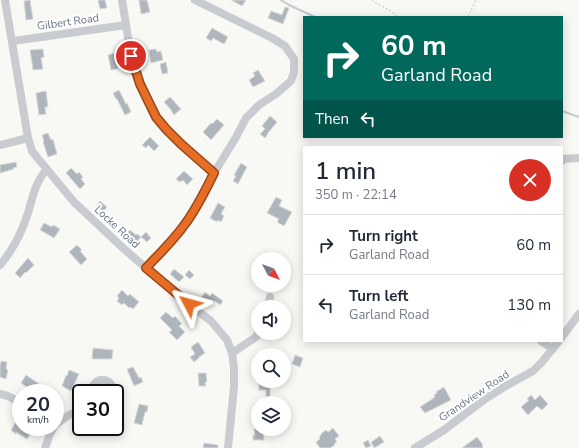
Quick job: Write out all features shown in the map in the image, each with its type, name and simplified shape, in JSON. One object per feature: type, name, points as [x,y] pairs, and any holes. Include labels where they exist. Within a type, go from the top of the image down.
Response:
[{"type":"street","name":"Locke Road","points":[[5,0],[28,138],[32,150],[46,170],[74,202],[123,248],[178,296],[211,321],[227,340],[232,353],[234,368],[234,387],[228,448]]},
{"type":"street","points":[[122,0],[131,56],[140,84],[156,117],[175,138],[214,173]]},
{"type":"street","points":[[146,268],[169,244],[185,224],[202,198],[214,173],[246,118],[259,105],[276,94],[291,81],[294,72],[294,59],[285,46],[272,38],[195,0]]},
{"type":"street","name":"Gilbert Road","points":[[13,41],[126,25]]},
{"type":"street","points":[[0,145],[28,138]]},
{"type":"street","points":[[563,160],[579,158]]},
{"type":"street","points":[[0,265],[13,248],[19,237],[36,185],[46,170]]},
{"type":"street","points":[[563,336],[579,314]]},
{"type":"street","points":[[232,353],[252,340]]},
{"type":"street","points":[[542,342],[553,349]]},
{"type":"street","name":"Grandview Road","points":[[415,448],[444,430],[485,399],[533,371],[558,342]]},
{"type":"street","points":[[94,384],[102,380],[106,380],[111,384]]},
{"type":"street","points":[[0,394],[12,398]]},
{"type":"street","points":[[45,448],[49,436]]},
{"type":"path","points":[[372,0],[397,16]]},
{"type":"path","points":[[468,16],[476,0]]},
{"type":"building","points":[[30,0],[33,19],[26,20],[24,1]]},
{"type":"building","points":[[98,0],[105,0],[107,8],[100,9]]},
{"type":"building","points":[[139,0],[147,0],[150,12],[141,14]]},
{"type":"building","points":[[231,0],[246,0],[242,6]]},
{"type":"building","points":[[285,7],[289,8],[283,24],[268,18],[271,11],[282,15]]},
{"type":"building","points":[[212,28],[228,37],[224,44],[213,38],[211,41],[206,38]]},
{"type":"building","points":[[43,49],[44,57],[41,58],[43,69],[33,70],[30,50]]},
{"type":"building","points":[[156,49],[157,52],[161,51],[163,60],[151,63],[149,50]]},
{"type":"building","points":[[115,53],[118,69],[111,70],[108,55]]},
{"type":"building","points":[[166,62],[168,73],[162,74],[160,64]]},
{"type":"building","points":[[258,70],[265,81],[253,87],[249,80],[255,76],[253,73]]},
{"type":"building","points":[[119,90],[131,112],[125,115],[113,93]]},
{"type":"building","points":[[46,91],[48,107],[45,107],[46,114],[39,115],[36,93]]},
{"type":"building","points":[[170,97],[181,109],[174,115],[164,102]]},
{"type":"building","points":[[270,116],[277,122],[265,138],[260,134],[265,129],[262,126]]},
{"type":"building","points":[[217,119],[224,125],[211,140],[203,132]]},
{"type":"building","points":[[48,133],[51,140],[53,139],[57,154],[48,157],[42,135]]},
{"type":"building","points":[[150,137],[159,146],[154,151],[148,145],[146,148],[142,145]]},
{"type":"building","points":[[16,162],[17,167],[0,173],[0,165]]},
{"type":"building","points":[[241,163],[247,167],[238,184],[233,181],[236,176],[234,175]]},
{"type":"building","points":[[71,168],[77,174],[79,172],[83,177],[81,179],[85,184],[80,189],[66,173]]},
{"type":"building","points":[[184,171],[193,179],[187,185],[183,180],[180,182],[176,179]]},
{"type":"building","points":[[276,197],[282,200],[279,206],[292,212],[284,226],[277,222],[279,219],[267,213]]},
{"type":"building","points":[[100,201],[107,207],[103,212],[96,206]]},
{"type":"building","points":[[218,203],[225,207],[221,214],[224,216],[221,222],[218,220],[217,222],[210,218]]},
{"type":"building","points":[[44,223],[52,227],[53,225],[60,229],[54,238],[40,230]]},
{"type":"building","points":[[130,230],[141,237],[135,244],[125,235]]},
{"type":"building","points":[[146,232],[151,238],[147,242],[141,237]]},
{"type":"building","points":[[77,245],[87,259],[81,265],[69,252]]},
{"type":"building","points":[[28,258],[34,265],[20,278],[15,273]]},
{"type":"building","points":[[174,269],[184,277],[179,282],[170,274]]},
{"type":"building","points":[[189,270],[194,275],[190,279],[185,275]]},
{"type":"building","points":[[122,290],[128,296],[130,294],[139,302],[133,309],[130,307],[129,308],[124,303],[122,305],[117,301],[119,298],[117,296]]},
{"type":"building","points":[[205,292],[210,296],[212,293],[223,301],[220,305],[215,301],[211,306],[201,298]]},
{"type":"building","points":[[166,312],[173,318],[175,316],[182,324],[179,326],[185,332],[177,340],[169,332],[172,330],[160,318]]},
{"type":"building","points":[[198,342],[205,353],[194,362],[190,357],[195,354],[191,347]]},
{"type":"building","points":[[93,348],[113,350],[112,359],[92,359]]},
{"type":"building","points":[[295,355],[303,358],[300,367],[292,364]]},
{"type":"building","points":[[1,361],[7,362],[6,369],[8,370],[6,379],[0,377]]},
{"type":"building","points":[[133,367],[143,382],[134,386],[127,369]]},
{"type":"building","points":[[69,370],[79,374],[74,384],[72,384],[71,391],[64,387],[63,384],[66,375],[67,376]]},
{"type":"building","points":[[198,373],[206,373],[206,386],[199,386]]},
{"type":"building","points":[[26,375],[39,384],[22,384],[21,383]]},
{"type":"building","points":[[444,387],[451,400],[425,413],[420,407],[435,397],[434,395],[437,393],[436,392]]},
{"type":"building","points":[[259,388],[270,388],[270,396],[266,396],[266,390],[259,390]]},
{"type":"building","points":[[531,395],[535,400],[540,395],[548,404],[542,410],[537,406],[528,415],[521,407],[529,400],[527,399]]},
{"type":"building","points":[[139,404],[148,406],[142,425],[134,423]]},
{"type":"building","points":[[333,428],[339,436],[335,439],[337,442],[330,448],[320,448],[316,442],[320,439],[319,437],[326,430],[328,432]]},
{"type":"building","points":[[253,436],[264,436],[264,440],[253,440]]},
{"type":"building","points":[[380,436],[384,442],[374,448],[371,442]]},
{"type":"building","points":[[477,437],[483,445],[483,448],[462,448]]},
{"type":"building","points":[[368,440],[371,446],[366,448],[363,443]]},
{"type":"building","points":[[204,443],[218,445],[218,448],[203,448]]},
{"type":"waterway","points":[[281,0],[313,16]]},
{"type":"waterway","points":[[563,111],[579,117]]},
{"type":"route","points":[[131,56],[140,84],[156,117],[181,144],[214,173],[202,198],[185,224],[169,244],[146,268],[189,304]]}]
